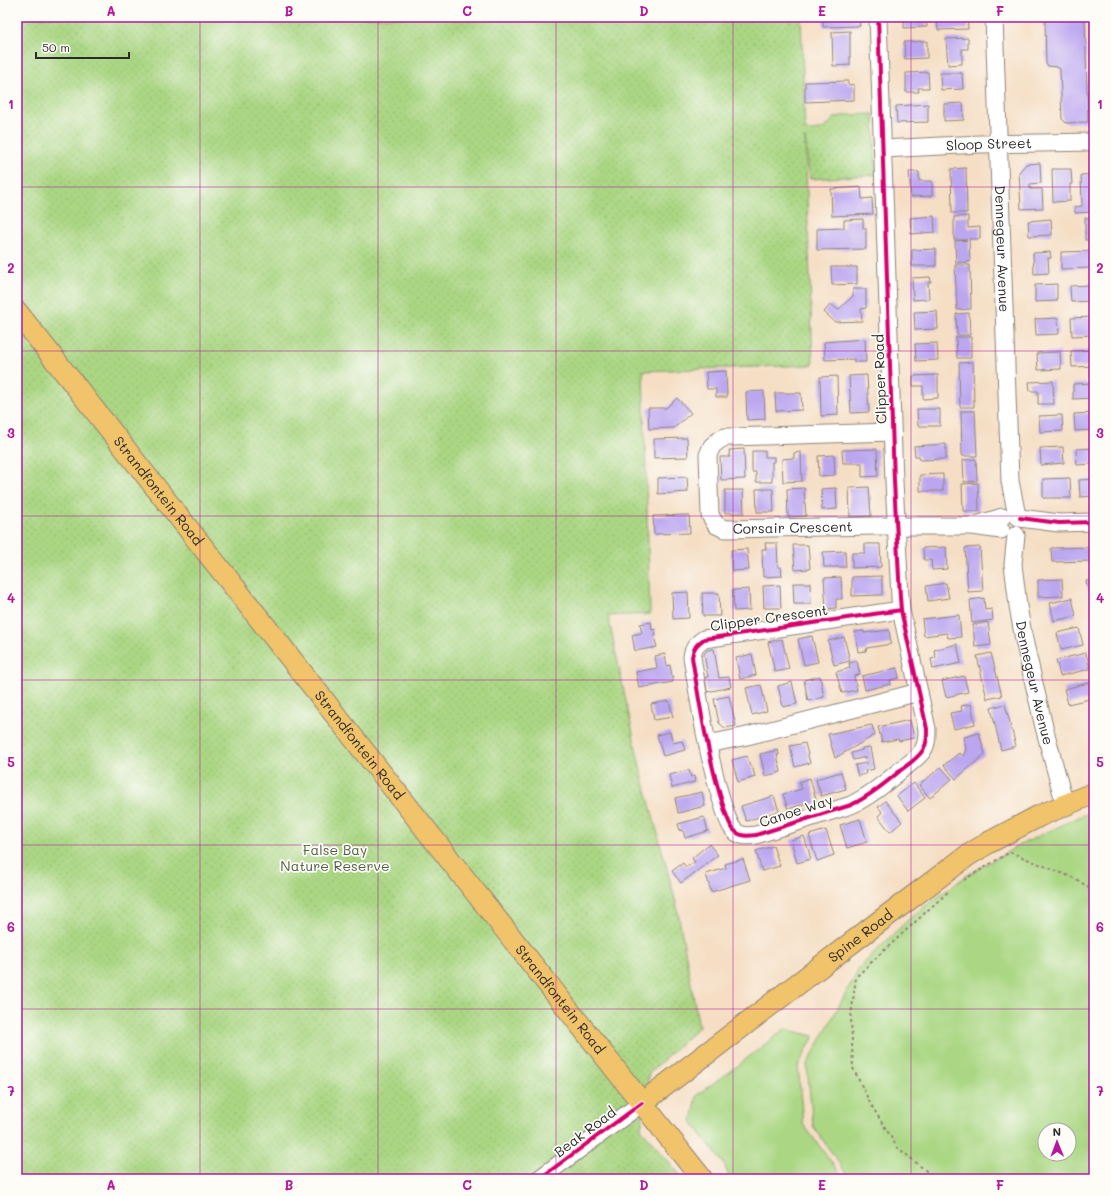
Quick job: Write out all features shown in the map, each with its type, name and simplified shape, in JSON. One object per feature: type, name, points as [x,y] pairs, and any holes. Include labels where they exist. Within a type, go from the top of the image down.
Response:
[{"type":"main road","name":"Strandfontein Road","points":[[17,312],[702,1179]]},
{"type":"main road","name":"Spine Road","points":[[642,1103],[949,869],[1008,832],[1039,816],[1094,794]]},
{"type":"street","name":"Clipper Road","points":[[878,17],[892,432],[901,610],[927,729],[927,737]]},
{"type":"street","name":"Dennegeur Avenue","points":[[994,17],[1013,559],[1018,606],[1024,640],[1044,727],[1065,805]]},
{"type":"street","name":"Sloop Street","points":[[883,149],[1094,142]]},
{"type":"street","name":"Corsair Crescent","points":[[892,432],[725,437],[718,440],[712,446],[708,455],[709,509],[712,519],[714,523],[725,529],[972,526],[1052,522],[1094,522]]},
{"type":"street","name":"Clipper Crescent","points":[[708,744],[699,705],[692,657],[693,651],[697,644],[704,639],[901,610]]},
{"type":"street","points":[[708,744],[747,736],[919,692]]},
{"type":"street","name":"Canoe Way","points":[[708,744],[714,775],[730,825],[742,836],[749,836],[862,800],[918,756],[926,744],[927,737]]},
{"type":"street","name":"Beak Road","points":[[539,1179],[642,1103]]},
{"type":"path","points":[[964,880],[1010,852],[1076,879],[1094,891]]},
{"type":"path","points":[[936,1179],[897,1147],[870,1103],[853,1068],[852,1017],[856,977],[952,889]]},
{"type":"green space","name":"False Bay Nature Reserve","points":[[17,17],[801,17],[805,130],[814,131],[825,128],[834,118],[846,115],[874,114],[876,175],[810,179],[805,138],[813,365],[643,371],[650,614],[608,616],[640,767],[677,907],[699,1027],[649,1073],[641,1129],[684,1179],[17,1179]]},
{"type":"green space","points":[[1094,811],[1094,1179],[850,1179],[813,1126],[807,1065],[860,967],[912,916],[966,876],[1016,847]]},
{"type":"green space","points":[[785,1029],[814,1036],[798,1066],[803,1124],[844,1179],[730,1179],[724,1164],[692,1122],[697,1095]]},
{"type":"building","points":[[823,17],[859,17],[860,26],[823,27]]},
{"type":"building","points":[[904,17],[926,17],[927,27],[904,28]]},
{"type":"building","points":[[937,17],[967,17],[968,29],[938,30]]},
{"type":"building","points":[[1085,19],[1088,122],[1066,123],[1062,119],[1060,69],[1057,67],[1048,66],[1046,63],[1045,20]]},
{"type":"building","points":[[850,31],[850,65],[833,66],[832,32]]},
{"type":"building","points":[[968,38],[968,49],[962,49],[962,64],[948,65],[946,39]]},
{"type":"building","points":[[927,41],[927,58],[905,59],[904,42]]},
{"type":"building","points":[[928,72],[929,88],[918,88],[919,92],[906,92],[906,73]]},
{"type":"building","points":[[940,73],[962,73],[963,89],[941,90]]},
{"type":"building","points":[[848,81],[848,85],[854,84],[854,100],[805,102],[805,82]]},
{"type":"building","points":[[963,103],[964,120],[944,121],[944,104]]},
{"type":"building","points":[[928,104],[928,122],[897,123],[896,106]]},
{"type":"building","points":[[1040,163],[1041,183],[1030,184],[1030,189],[1042,189],[1043,208],[1021,209],[1019,172],[1026,164]]},
{"type":"building","points":[[966,168],[967,213],[952,213],[951,169]]},
{"type":"building","points":[[1052,169],[1071,169],[1072,184],[1070,184],[1070,201],[1053,202]]},
{"type":"building","points":[[909,172],[919,172],[919,181],[932,181],[932,196],[911,197]]},
{"type":"building","points":[[1094,174],[1094,212],[1075,213],[1074,207],[1082,206],[1081,175]]},
{"type":"building","points":[[861,187],[862,199],[872,198],[873,214],[832,216],[831,189]]},
{"type":"building","points":[[934,216],[935,232],[911,234],[910,218]]},
{"type":"building","points":[[968,216],[968,228],[980,227],[980,239],[969,239],[970,262],[956,263],[955,241],[967,240],[954,240],[954,217]]},
{"type":"building","points":[[1085,218],[1094,218],[1094,240],[1085,240]]},
{"type":"building","points":[[863,219],[863,228],[866,228],[866,249],[817,250],[817,229],[844,228],[844,220]]},
{"type":"building","points":[[1051,219],[1052,235],[1029,236],[1028,221]]},
{"type":"building","points":[[936,249],[936,266],[912,266],[912,250]]},
{"type":"building","points":[[1094,251],[1092,268],[1061,269],[1061,252]]},
{"type":"building","points":[[1050,252],[1051,258],[1048,258],[1049,273],[1034,274],[1033,253]]},
{"type":"building","points":[[955,265],[970,265],[971,309],[957,310]]},
{"type":"building","points":[[831,267],[857,267],[857,284],[832,285]]},
{"type":"building","points":[[930,277],[931,282],[928,282],[929,299],[913,300],[912,278]]},
{"type":"building","points":[[1057,284],[1057,301],[1035,302],[1035,285]]},
{"type":"building","points":[[1092,285],[1093,301],[1071,302],[1070,286]]},
{"type":"building","points":[[853,289],[866,289],[866,308],[861,309],[862,321],[835,322],[824,312],[831,304],[838,310],[853,296]]},
{"type":"building","points":[[937,311],[938,329],[915,330],[914,312]]},
{"type":"building","points":[[969,313],[970,335],[957,335],[956,314]]},
{"type":"building","points":[[1093,317],[1094,335],[1072,336],[1071,318]]},
{"type":"building","points":[[1058,318],[1059,334],[1036,335],[1035,319]]},
{"type":"building","points":[[956,337],[971,337],[971,358],[957,358]]},
{"type":"building","points":[[865,339],[866,362],[854,362],[854,359],[825,360],[824,342]]},
{"type":"building","points":[[937,343],[938,360],[916,361],[915,344]]},
{"type":"building","points":[[1094,350],[1094,366],[1072,367],[1071,351]]},
{"type":"building","points":[[1060,352],[1061,369],[1038,370],[1037,353]]},
{"type":"building","points":[[973,362],[974,407],[960,407],[959,363]]},
{"type":"building","points":[[726,371],[727,397],[716,397],[716,389],[707,389],[706,372]]},
{"type":"building","points":[[867,375],[869,412],[851,413],[849,376]]},
{"type":"building","points":[[938,375],[938,398],[923,399],[923,386],[913,386],[913,376]]},
{"type":"building","points":[[837,376],[838,415],[821,416],[820,377]]},
{"type":"building","points":[[1053,381],[1054,404],[1038,404],[1038,391],[1030,391],[1029,382]]},
{"type":"building","points":[[1094,383],[1094,398],[1073,399],[1073,384]]},
{"type":"building","points":[[764,391],[765,419],[747,420],[746,392]]},
{"type":"building","points":[[775,393],[801,393],[802,410],[776,411]]},
{"type":"building","points":[[677,398],[691,413],[674,428],[649,429],[648,408],[666,408]]},
{"type":"building","points":[[917,409],[940,409],[940,426],[918,426]]},
{"type":"building","points":[[961,411],[975,411],[977,456],[962,456]]},
{"type":"building","points":[[1094,413],[1094,430],[1075,431],[1074,414]]},
{"type":"building","points":[[1062,415],[1063,431],[1040,432],[1039,416]]},
{"type":"building","points":[[687,438],[688,457],[654,458],[654,439]]},
{"type":"building","points":[[946,444],[946,459],[920,460],[919,456],[915,456],[914,446]]},
{"type":"building","points":[[1063,447],[1064,463],[1041,465],[1040,448]]},
{"type":"building","points":[[1094,448],[1094,464],[1077,465],[1076,449]]},
{"type":"building","points":[[744,449],[745,479],[721,480],[720,457],[730,457],[729,450]]},
{"type":"building","points":[[877,449],[878,476],[862,477],[862,463],[843,463],[842,450]]},
{"type":"building","points":[[752,451],[765,451],[765,457],[774,457],[774,462],[772,462],[772,482],[756,482],[756,472],[752,472]]},
{"type":"building","points":[[801,452],[802,481],[783,482],[782,459],[794,458],[794,453]]},
{"type":"building","points":[[834,455],[835,475],[819,476],[818,456]]},
{"type":"building","points":[[976,459],[977,481],[964,482],[963,460]]},
{"type":"building","points":[[943,474],[943,491],[920,491],[920,475]]},
{"type":"building","points":[[687,477],[688,492],[658,494],[658,478]]},
{"type":"building","points":[[1070,478],[1071,498],[1043,498],[1043,479]]},
{"type":"building","points":[[1094,479],[1094,496],[1080,497],[1079,480]]},
{"type":"building","points":[[978,483],[979,511],[963,511],[962,484]]},
{"type":"building","points":[[869,487],[871,516],[850,517],[849,488]]},
{"type":"building","points":[[804,488],[806,516],[788,517],[787,489]]},
{"type":"building","points":[[836,488],[837,509],[822,510],[821,489]]},
{"type":"building","points":[[756,489],[773,489],[774,512],[757,512]]},
{"type":"building","points":[[725,490],[743,490],[744,513],[725,513]]},
{"type":"building","points":[[689,515],[690,533],[654,534],[653,516]]},
{"type":"building","points":[[765,543],[777,543],[778,567],[781,567],[782,576],[763,577],[762,549],[766,549]]},
{"type":"building","points":[[865,544],[880,544],[881,567],[852,568],[852,553],[865,553]]},
{"type":"building","points":[[793,545],[808,545],[810,569],[795,570]]},
{"type":"building","points":[[946,547],[947,569],[932,570],[931,560],[924,560],[923,548]]},
{"type":"building","points":[[980,547],[983,591],[968,592],[965,548]]},
{"type":"building","points":[[1094,547],[1094,561],[1052,562],[1051,548]]},
{"type":"building","points":[[747,549],[749,570],[732,571],[731,550]]},
{"type":"building","points":[[845,551],[846,567],[824,567],[823,552]]},
{"type":"building","points":[[882,576],[882,595],[852,596],[852,577]]},
{"type":"building","points":[[841,577],[842,599],[836,599],[836,608],[826,609],[824,578]]},
{"type":"building","points":[[1062,579],[1063,596],[1038,597],[1038,580]]},
{"type":"building","points":[[1094,580],[1094,601],[1091,602],[1086,581]]},
{"type":"building","points":[[793,583],[810,583],[811,604],[794,604]]},
{"type":"building","points":[[946,583],[949,598],[928,601],[926,586]]},
{"type":"building","points":[[780,585],[781,608],[764,608],[763,586]]},
{"type":"building","points":[[749,589],[750,610],[734,611],[733,590]]},
{"type":"building","points":[[688,592],[689,618],[673,619],[672,593]]},
{"type":"building","points":[[702,593],[719,593],[720,616],[703,616]]},
{"type":"building","points":[[984,598],[985,610],[992,609],[993,620],[972,623],[970,600]]},
{"type":"building","points":[[1072,598],[1076,616],[1054,621],[1050,603]]},
{"type":"building","points":[[1091,604],[1094,604],[1094,615],[1093,615]]},
{"type":"building","points":[[959,615],[961,637],[948,638],[947,633],[924,636],[922,619]]},
{"type":"building","points":[[651,622],[652,630],[655,629],[656,636],[654,636],[657,647],[635,651],[632,635],[642,633],[640,624]]},
{"type":"building","points":[[988,622],[991,645],[975,647],[973,625]]},
{"type":"building","points":[[1079,628],[1083,645],[1061,650],[1057,633]]},
{"type":"building","points":[[889,630],[891,644],[867,648],[866,651],[858,652],[855,632],[864,631],[864,633]]},
{"type":"building","points":[[812,636],[818,662],[804,665],[798,639]]},
{"type":"building","points":[[844,637],[850,661],[834,665],[828,641]]},
{"type":"building","points":[[782,639],[789,669],[775,672],[768,642]]},
{"type":"building","points":[[957,644],[961,663],[933,669],[931,659],[936,658],[934,650]]},
{"type":"building","points":[[714,649],[719,678],[729,677],[731,687],[707,692],[705,678],[708,677],[704,654],[707,650]]},
{"type":"building","points":[[991,653],[1002,696],[987,699],[977,656]]},
{"type":"building","points":[[1086,653],[1090,669],[1060,676],[1056,660]]},
{"type":"building","points":[[665,654],[667,666],[670,665],[673,682],[639,688],[636,672],[657,668],[655,656]]},
{"type":"building","points":[[752,654],[756,675],[740,679],[736,658]]},
{"type":"building","points":[[857,661],[860,674],[854,676],[857,690],[842,693],[836,672],[850,668],[849,663]]},
{"type":"building","points":[[897,668],[899,678],[890,680],[891,684],[865,690],[862,676]]},
{"type":"building","points":[[820,676],[824,697],[808,701],[804,680]]},
{"type":"building","points":[[964,676],[968,692],[946,697],[942,681]]},
{"type":"building","points":[[792,682],[797,704],[783,707],[778,686]]},
{"type":"building","points":[[1092,682],[1094,698],[1068,704],[1064,689]]},
{"type":"building","points":[[761,685],[767,711],[752,715],[746,688]]},
{"type":"building","points":[[729,696],[736,726],[725,728],[719,723],[714,699]]},
{"type":"building","points":[[669,701],[673,717],[654,720],[651,704]]},
{"type":"building","points":[[971,704],[975,724],[954,729],[950,713],[962,711],[961,706]]},
{"type":"building","points":[[1005,704],[1016,746],[1001,750],[991,708]]},
{"type":"building","points":[[910,720],[914,738],[882,742],[878,727]]},
{"type":"building","points":[[872,725],[875,735],[835,758],[828,734]]},
{"type":"building","points":[[670,732],[673,743],[682,741],[685,750],[663,756],[657,735]]},
{"type":"building","points":[[979,733],[985,754],[956,779],[944,765],[959,753],[963,756],[966,750],[964,737]]},
{"type":"building","points":[[805,743],[810,763],[795,767],[790,746]]},
{"type":"building","points":[[870,747],[874,769],[865,771],[866,774],[858,776],[855,765],[867,763],[866,757],[853,760],[851,753],[862,750],[862,748]]},
{"type":"building","points":[[778,750],[779,755],[777,755],[781,772],[765,776],[760,754]]},
{"type":"building","points":[[747,756],[750,766],[752,765],[755,777],[738,782],[732,760]]},
{"type":"building","points":[[941,767],[952,779],[930,798],[919,785]]},
{"type":"building","points":[[689,770],[691,777],[694,776],[695,782],[672,788],[669,775]]},
{"type":"building","points":[[841,772],[846,789],[821,796],[816,779]]},
{"type":"building","points":[[810,778],[817,803],[807,806],[807,803],[788,809],[783,794],[802,789],[799,782]]},
{"type":"building","points":[[914,783],[925,798],[908,811],[897,796]]},
{"type":"building","points":[[702,792],[705,806],[678,813],[675,798]]},
{"type":"building","points":[[774,796],[779,811],[746,821],[741,806]]},
{"type":"building","points":[[885,801],[902,822],[890,832],[878,816],[882,812],[878,807]]},
{"type":"building","points":[[704,817],[708,831],[685,838],[683,830],[680,831],[678,824]]},
{"type":"building","points":[[860,819],[867,842],[847,848],[840,825]]},
{"type":"building","points":[[826,830],[834,855],[817,861],[809,835]]},
{"type":"building","points":[[804,836],[811,859],[797,863],[791,840]]},
{"type":"building","points":[[709,844],[718,855],[681,883],[672,871],[683,863],[686,867],[695,862],[692,858]]},
{"type":"building","points":[[773,846],[780,866],[762,871],[756,851]]},
{"type":"building","points":[[743,859],[750,880],[711,892],[706,874],[726,868],[725,864]]},
{"type":"cycle path","points":[[878,17],[894,481],[900,597],[901,610],[927,729],[926,740],[923,750],[919,756],[878,789],[851,805],[756,835],[744,836],[736,832],[730,825],[726,815],[701,713],[692,657],[696,646],[704,639],[901,610]]},
{"type":"cycle path","points":[[1020,518],[1059,523],[1094,522]]},
{"type":"cycle path","points":[[539,1179],[642,1103]]}]
